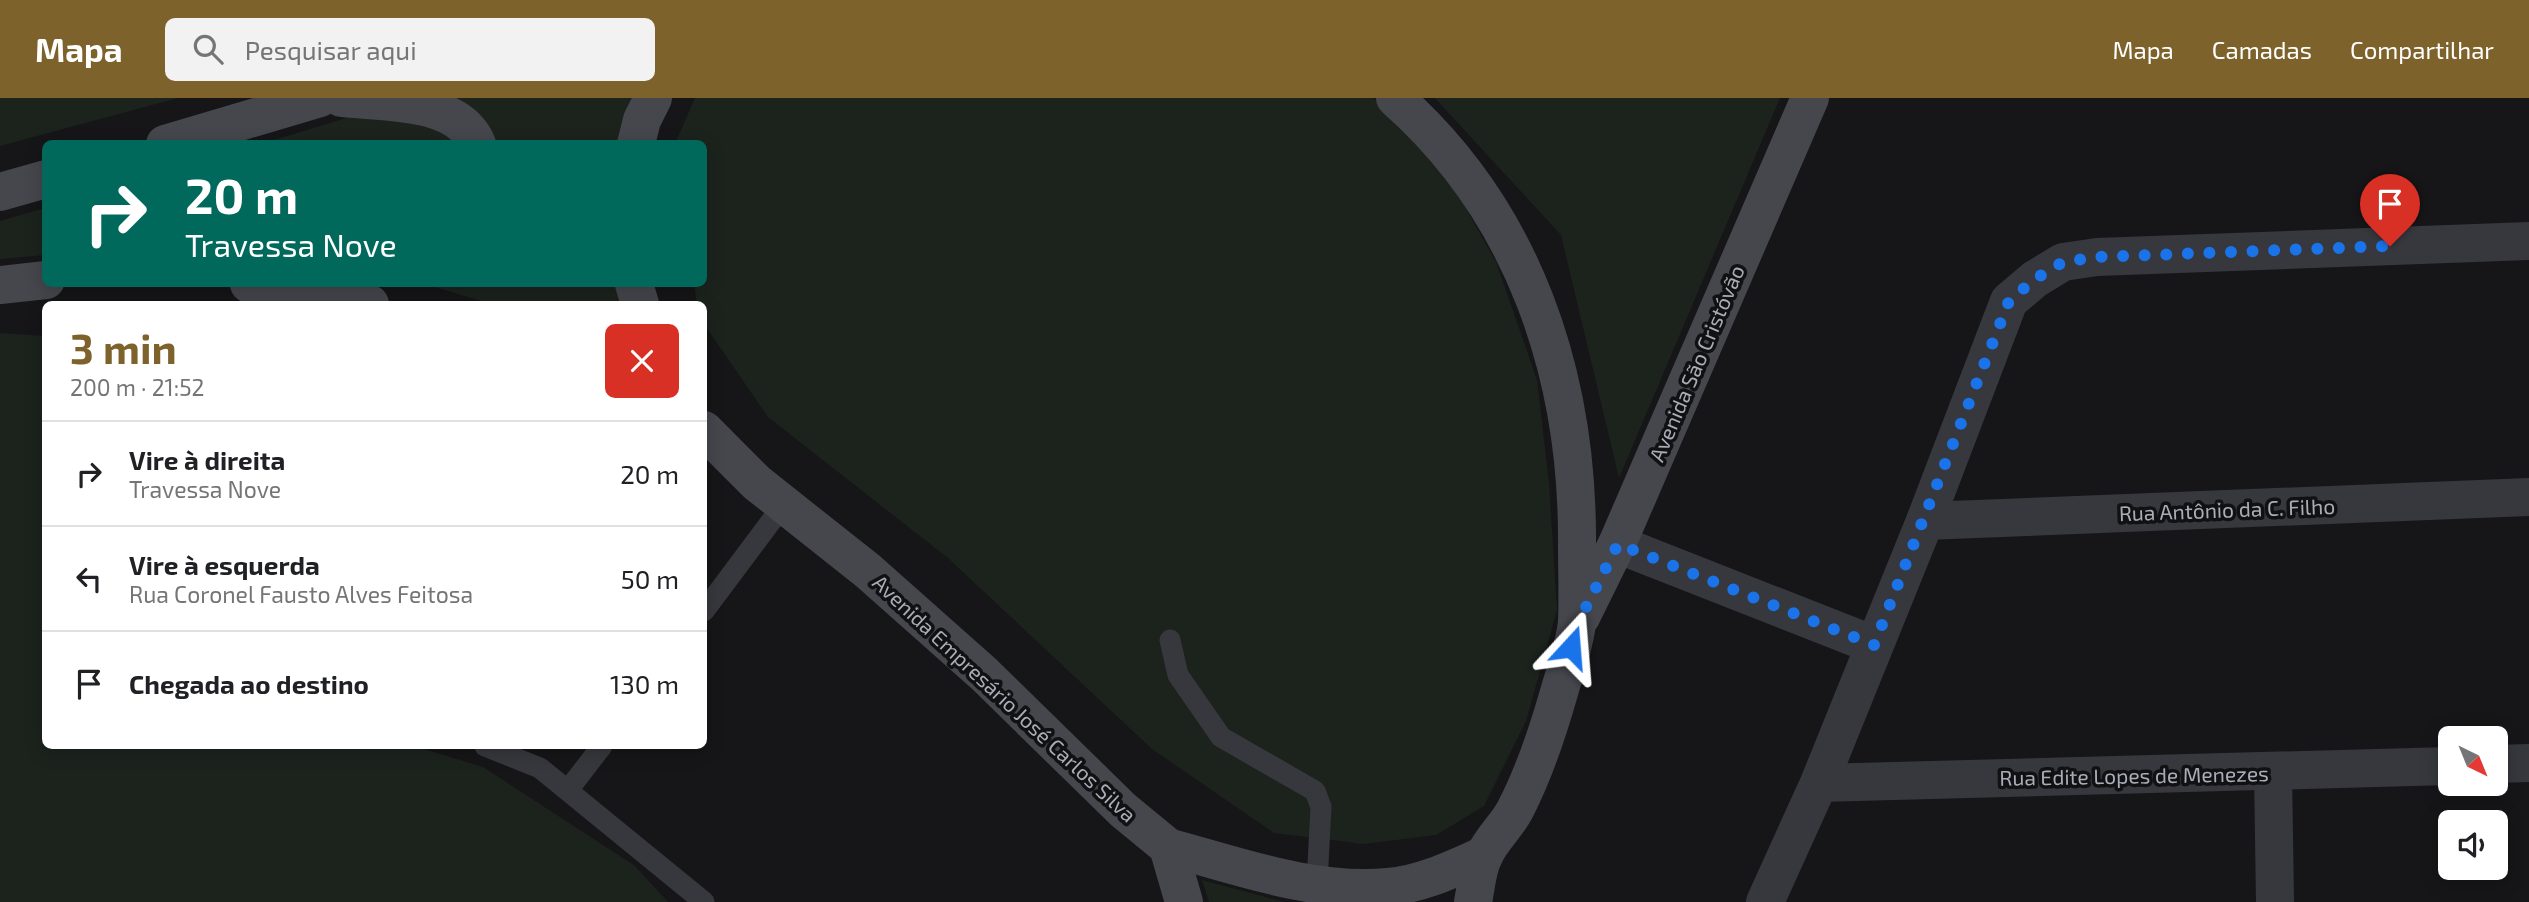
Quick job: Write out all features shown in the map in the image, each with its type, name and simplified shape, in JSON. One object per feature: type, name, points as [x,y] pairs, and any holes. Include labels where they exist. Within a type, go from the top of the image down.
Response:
[{"type":"main road","points":[[178,140],[320,98]]},
{"type":"main road","points":[[341,98],[412,103],[453,114],[474,140]]},
{"type":"main road","points":[[637,140],[642,120],[653,98]]},
{"type":"main road","points":[[1395,98],[1420,121],[1462,169],[1498,221],[1520,267],[1559,367],[1574,452],[1577,625],[1560,691],[1536,762],[1517,807],[1484,855],[1473,902]]},
{"type":"main road","name":"Avenida São Cristóvão","points":[[1577,625],[1618,544],[1810,98]]},
{"type":"main road","points":[[0,192],[42,180]]},
{"type":"main road","points":[[0,285],[42,280]]},
{"type":"main road","points":[[328,287],[362,301]]},
{"type":"main road","name":"Avenida Empresário José Carlos Silva","points":[[707,431],[757,482],[868,571],[985,674],[1123,810],[1168,847]]},
{"type":"main road","points":[[1168,847],[1273,876],[1317,883],[1388,887],[1436,877],[1484,855]]},
{"type":"main road","points":[[1168,847],[1184,902]]},
{"type":"street","points":[[1765,902],[1819,783],[1925,521],[2009,301],[2035,279],[2063,262],[2140,254],[2529,241]]},
{"type":"street","name":"Rua Antônio da C. Filho","points":[[1925,521],[2529,497]]},
{"type":"street","points":[[1618,544],[1874,645]]},
{"type":"street","points":[[2508,764],[2529,763]]},
{"type":"street","name":"Rua Edite Lopes de Menezes","points":[[1819,783],[2438,766]]},
{"type":"street","points":[[2273,772],[2275,902]]},
{"type":"lane","points":[[707,607],[784,504]]},
{"type":"lane","points":[[1170,640],[1178,675],[1221,737],[1315,792],[1321,807],[1317,883]]},
{"type":"lane","points":[[492,749],[540,768],[704,902]]},
{"type":"lane","points":[[568,790],[599,749]]},
{"type":"shaded area","points":[[0,98],[178,98],[0,146]]},
{"type":"shaded area","points":[[412,98],[649,98],[628,140],[274,140]]},
{"type":"shaded area","points":[[695,98],[1374,98],[1442,166],[1496,262],[1537,380],[1549,483],[1557,610],[1526,721],[1484,806],[1436,835],[1364,844],[1274,833],[1152,749],[948,558],[768,417],[707,328],[707,301],[697,301],[694,287],[707,287],[707,140],[677,139]]},
{"type":"shaded area","points":[[1435,98],[1780,98],[1619,478],[1561,235]]},
{"type":"shaded area","points":[[42,209],[42,255],[0,259],[0,221]]},
{"type":"shaded area","points":[[435,287],[640,287],[645,301],[481,301]]},
{"type":"shaded area","points":[[0,333],[42,336],[42,749],[424,749],[483,767],[635,866],[668,902],[0,902]]},
{"type":"shaded area","points":[[1202,880],[1284,902],[1209,902]]},
{"type":"route","points":[[1571,647],[1577,625],[1618,544],[1874,645],[1925,521],[2009,301],[2035,279],[2063,262],[2097,257],[2390,246]]}]
